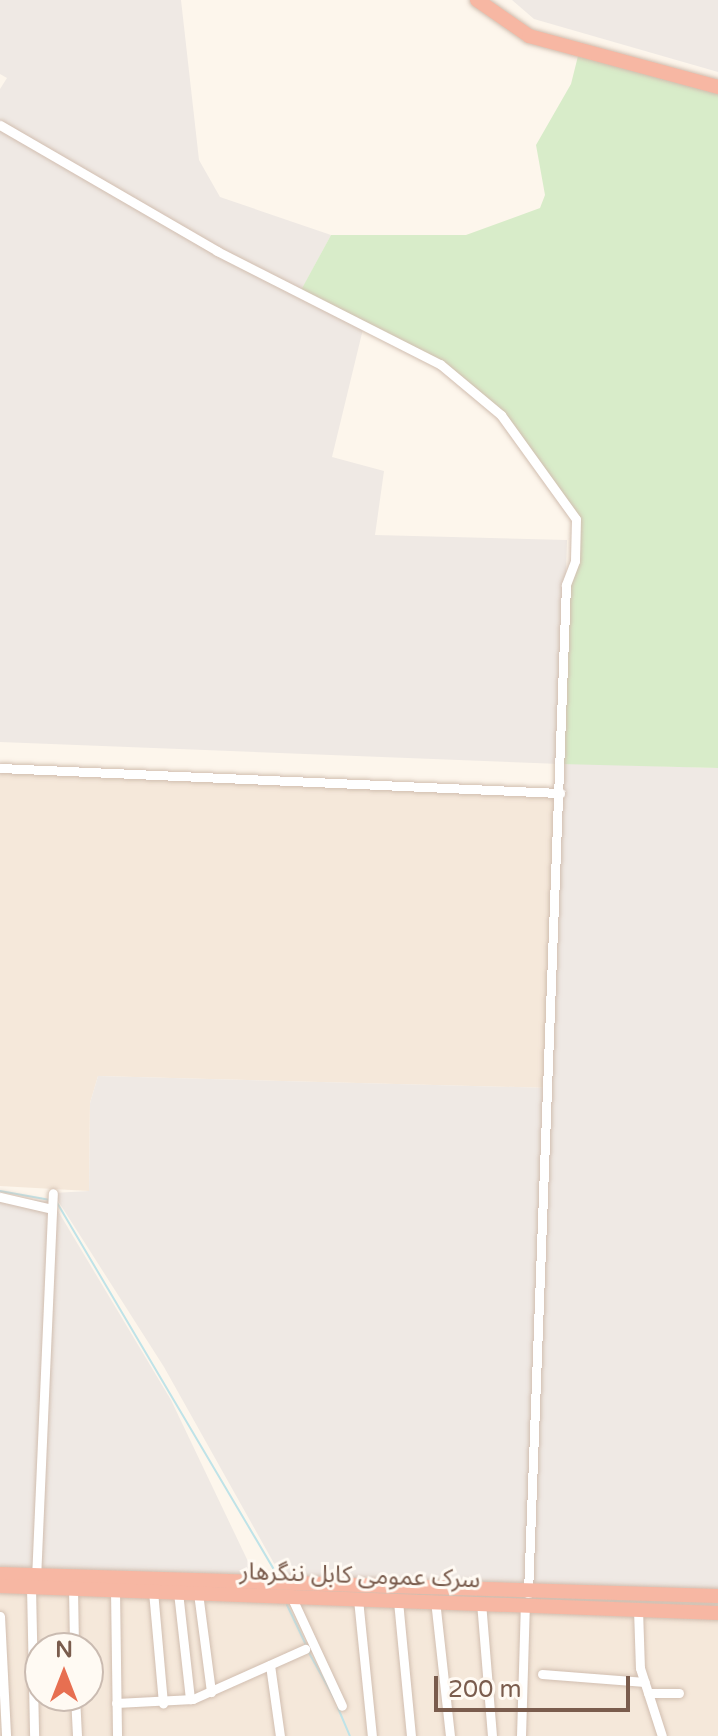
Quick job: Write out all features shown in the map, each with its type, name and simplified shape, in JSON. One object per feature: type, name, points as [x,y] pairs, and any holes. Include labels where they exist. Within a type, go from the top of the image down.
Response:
[{"type":"highway","points":[[477,0],[529,36],[718,87]]},
{"type":"highway","name":"سرک عمومی کابل ننگرهار","points":[[0,1574],[34,1583],[73,1588],[398,1601],[718,1596]]},
{"type":"highway","name":"سرک عمومی کابل ننگرهار","points":[[0,1586],[34,1583],[527,1601],[718,1613]]},
{"type":"street","points":[[0,125],[231,258],[440,364],[501,415],[576,519],[575,561],[566,585],[521,1736]]},
{"type":"street","points":[[0,768],[560,793]]},
{"type":"street","points":[[34,1736],[34,1583],[53,1193]]},
{"type":"street","points":[[0,1197],[52,1209]]},
{"type":"street","points":[[73,1588],[74,1632]]},
{"type":"street","points":[[115,1590],[117,1736]]},
{"type":"street","points":[[153,1591],[163,1704]]},
{"type":"street","points":[[178,1592],[190,1699]]},
{"type":"street","points":[[198,1593],[211,1692]]},
{"type":"street","points":[[291,1596],[342,1706]]},
{"type":"street","points":[[358,1599],[372,1736]]},
{"type":"street","points":[[435,1600],[450,1736]]},
{"type":"street","points":[[398,1601],[411,1736]]},
{"type":"street","points":[[481,1602],[492,1736]]},
{"type":"street","points":[[638,1609],[645,1682],[662,1736]]},
{"type":"street","points":[[0,1616],[4,1732]]},
{"type":"street","points":[[116,1703],[163,1704],[190,1699],[305,1649]]},
{"type":"street","points":[[270,1665],[280,1736]]},
{"type":"street","points":[[542,1674],[645,1682]]},
{"type":"street","points":[[648,1693],[679,1693]]},
{"type":"street","points":[[76,1712],[77,1736]]},
{"type":"shaded area","points":[[0,0],[181,0],[199,160],[220,197],[331,235],[301,291],[363,329],[332,457],[384,471],[375,535],[567,540],[560,763],[718,768],[718,1596],[285,1583],[164,1367],[53,1193],[89,1191],[90,1103],[98,1076],[551,1088],[560,764],[0,742],[0,89],[7,78],[0,74]]},
{"type":"shaded area","points":[[512,0],[718,0],[718,72],[534,19]]},
{"type":"shaded area","points":[[0,769],[560,793],[551,1088],[98,1076],[90,1103],[89,1191],[0,1186]]},
{"type":"shaded area","points":[[0,1198],[52,1201],[171,1400],[255,1576],[0,1568]]},
{"type":"shaded area","points":[[0,1592],[718,1617],[718,1736],[0,1736]]},
{"type":"green space","points":[[579,52],[718,87],[718,768],[560,764],[566,585],[575,561],[576,519],[501,415],[440,364],[300,292],[331,235],[466,235],[540,208],[545,195],[536,145],[571,84]]},
{"type":"waterway","points":[[0,1191],[50,1200]]},
{"type":"waterway","points":[[56,1201],[275,1571]]},
{"type":"waterway","points":[[287,1605],[306,1645]]},
{"type":"waterway","points":[[308,1651],[334,1698]]},
{"type":"waterway","points":[[338,1708],[350,1736]]}]
